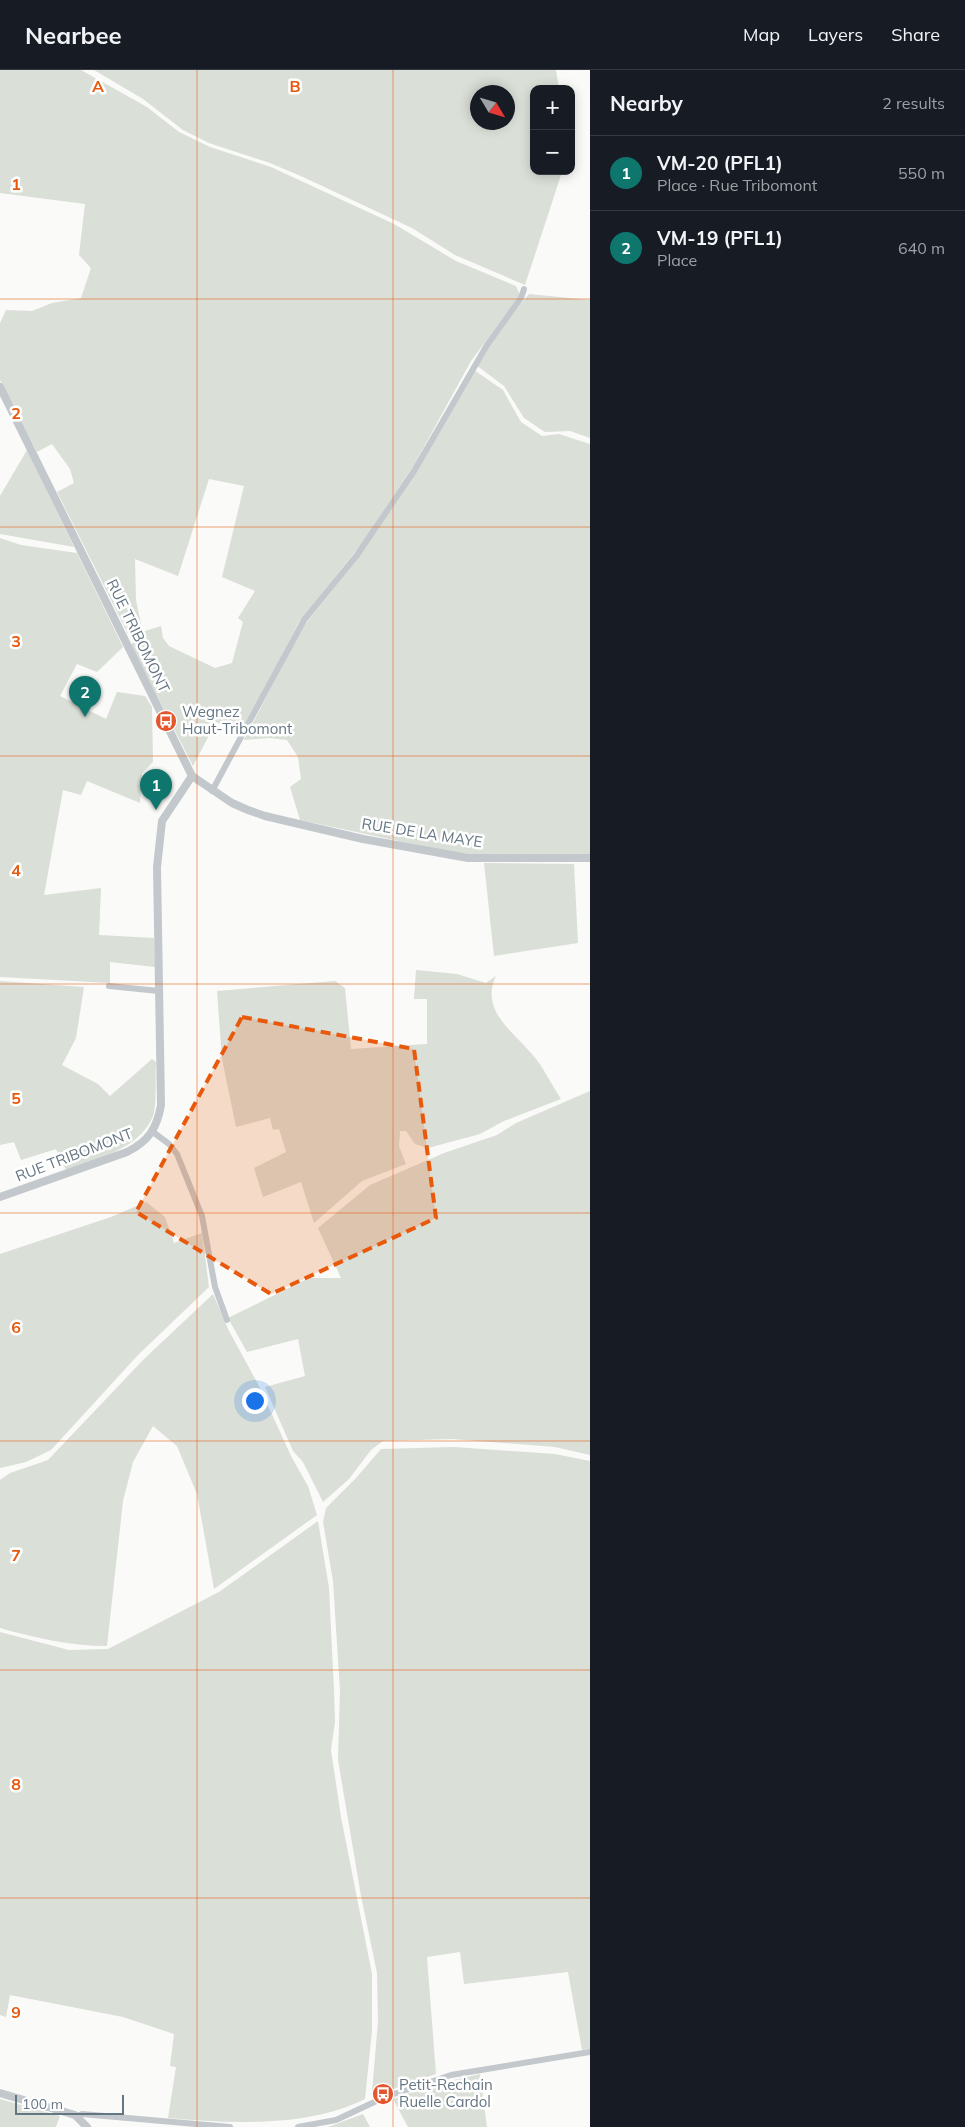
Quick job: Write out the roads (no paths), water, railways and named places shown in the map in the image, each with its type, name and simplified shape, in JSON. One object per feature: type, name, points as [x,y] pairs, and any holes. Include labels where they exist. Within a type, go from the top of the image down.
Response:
[{"type":"street","points":[[212,791],[304,620],[357,555],[414,471],[487,345],[522,298],[524,289]]},
{"type":"street","name":"RUE TRIBOMONT","points":[[0,387],[192,776]]},
{"type":"street","points":[[192,776],[162,821],[157,867],[161,1105],[159,1120],[153,1132],[170,1144],[177,1154],[199,1207],[215,1287],[227,1320]]},
{"type":"street","name":"RUE DE LA MAYE","points":[[192,776],[212,791],[248,810],[281,820],[363,838],[468,858],[590,858]]},
{"type":"street","points":[[109,986],[159,991]]},
{"type":"street","name":"RUE TRIBOMONT","points":[[0,1197],[127,1152],[140,1146],[153,1132]]},
{"type":"street","points":[[298,2127],[336,2120],[385,2097],[451,2075],[590,2052]]},
{"type":"street","points":[[0,2093],[77,2116],[87,2127]]},
{"type":"street","points":[[77,2116],[82,2114],[230,2127]]},
{"type":"place","name":"VM-19 (PFL1)","points":[[85,717]]},
{"type":"place","name":"Wegnez Haut-Tribomont","points":[[166,721]]},
{"type":"place","name":"VM-20 (PFL1)","points":[[156,810]]},
{"type":"place","name":"Petit-Rechain Ruelle Cardol","points":[[383,2094]]}]
